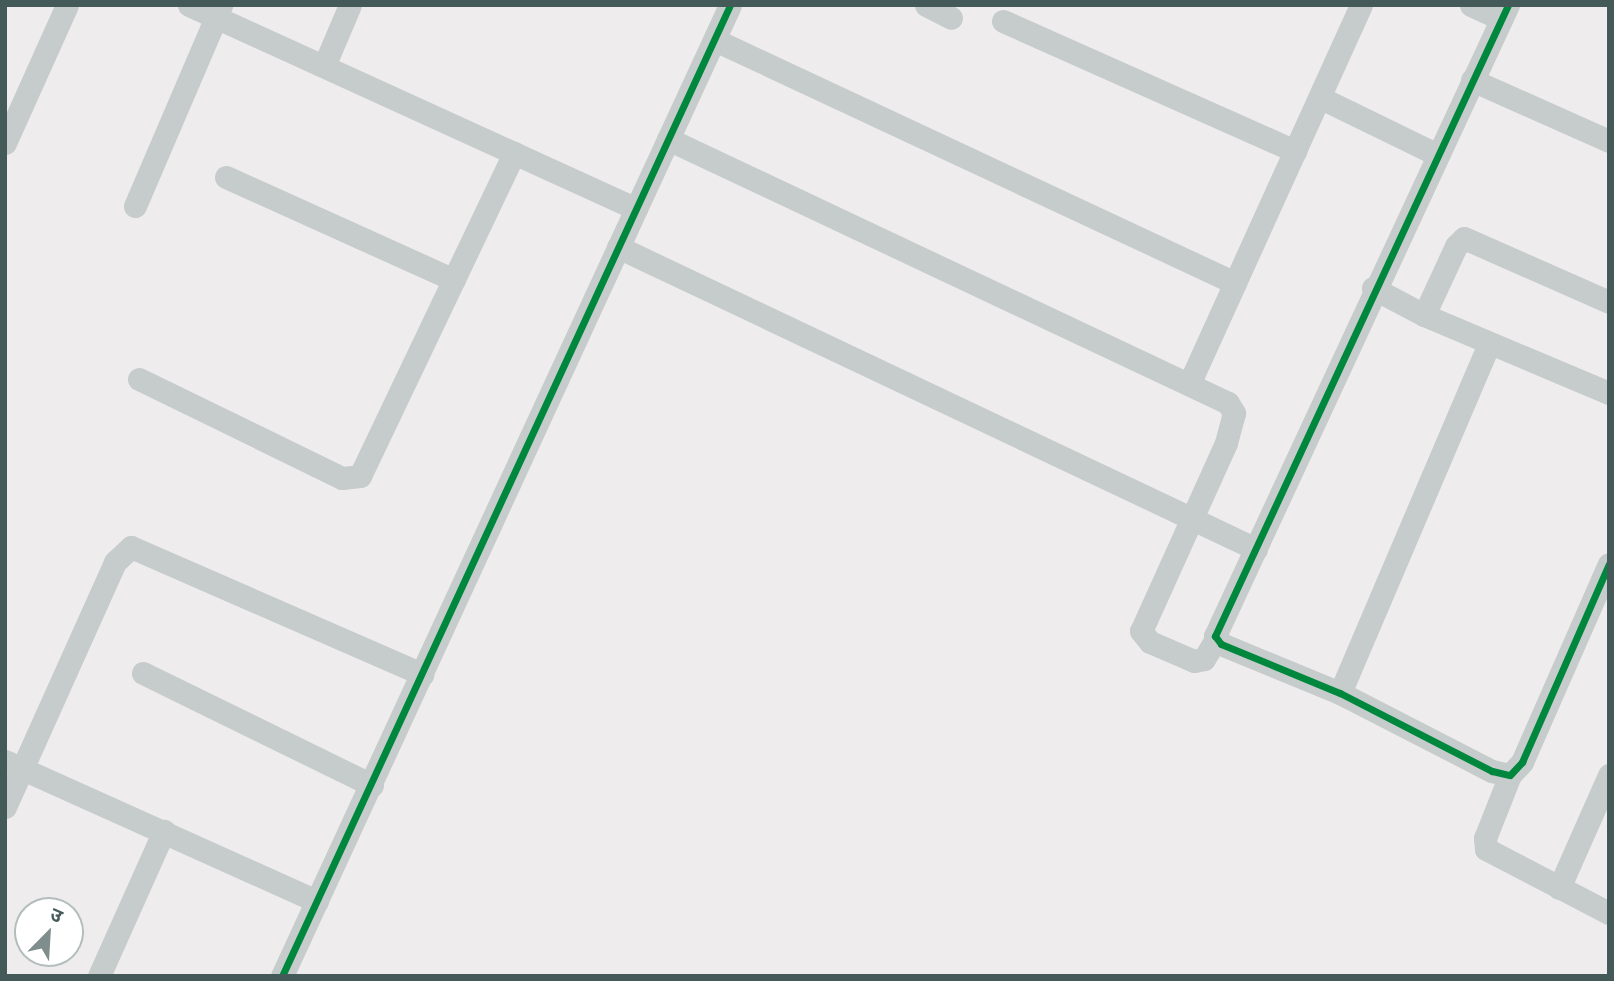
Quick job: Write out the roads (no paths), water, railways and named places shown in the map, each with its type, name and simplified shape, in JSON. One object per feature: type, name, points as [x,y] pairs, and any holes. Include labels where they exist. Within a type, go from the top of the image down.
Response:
[{"type":"street","points":[[5,143],[67,5]]},
{"type":"street","points":[[190,5],[218,11],[324,66],[636,209]]},
{"type":"street","points":[[324,66],[351,5]]},
{"type":"street","points":[[282,976],[730,5]]},
{"type":"street","points":[[926,5],[951,18]]},
{"type":"street","points":[[1190,382],[1362,5]]},
{"type":"street","points":[[668,139],[1190,382],[1228,403],[1234,413],[1226,443],[1141,631],[1150,642],[1194,661],[1204,659],[1216,639],[1373,288],[1505,12],[1471,5]]},
{"type":"street","points":[[135,206],[218,11]]},
{"type":"street","points":[[1003,21],[1295,151]]},
{"type":"street","points":[[715,40],[1235,283]]},
{"type":"street","points":[[1472,80],[1609,141]]},
{"type":"street","points":[[1321,98],[1438,155]]},
{"type":"street","points":[[139,379],[350,480],[365,469],[514,153]]},
{"type":"street","points":[[226,177],[454,280]]},
{"type":"street","points":[[1424,315],[1456,246],[1464,238],[1609,302]]},
{"type":"street","points":[[618,247],[1256,549]]},
{"type":"street","points":[[1373,288],[1424,315],[1489,344],[1609,393]]},
{"type":"street","points":[[1340,693],[1489,344]]},
{"type":"street","points":[[5,807],[14,765],[115,562],[131,547],[422,674]]},
{"type":"street","points":[[1609,564],[1522,762],[1510,775],[1485,838],[1486,849],[1609,913]]},
{"type":"street","points":[[1216,639],[1340,693],[1492,771],[1510,775]]},
{"type":"street","points":[[143,673],[372,785]]},
{"type":"street","points":[[14,765],[317,901]]},
{"type":"street","points":[[1559,888],[1609,775]]},
{"type":"street","points":[[99,976],[164,831]]}]
